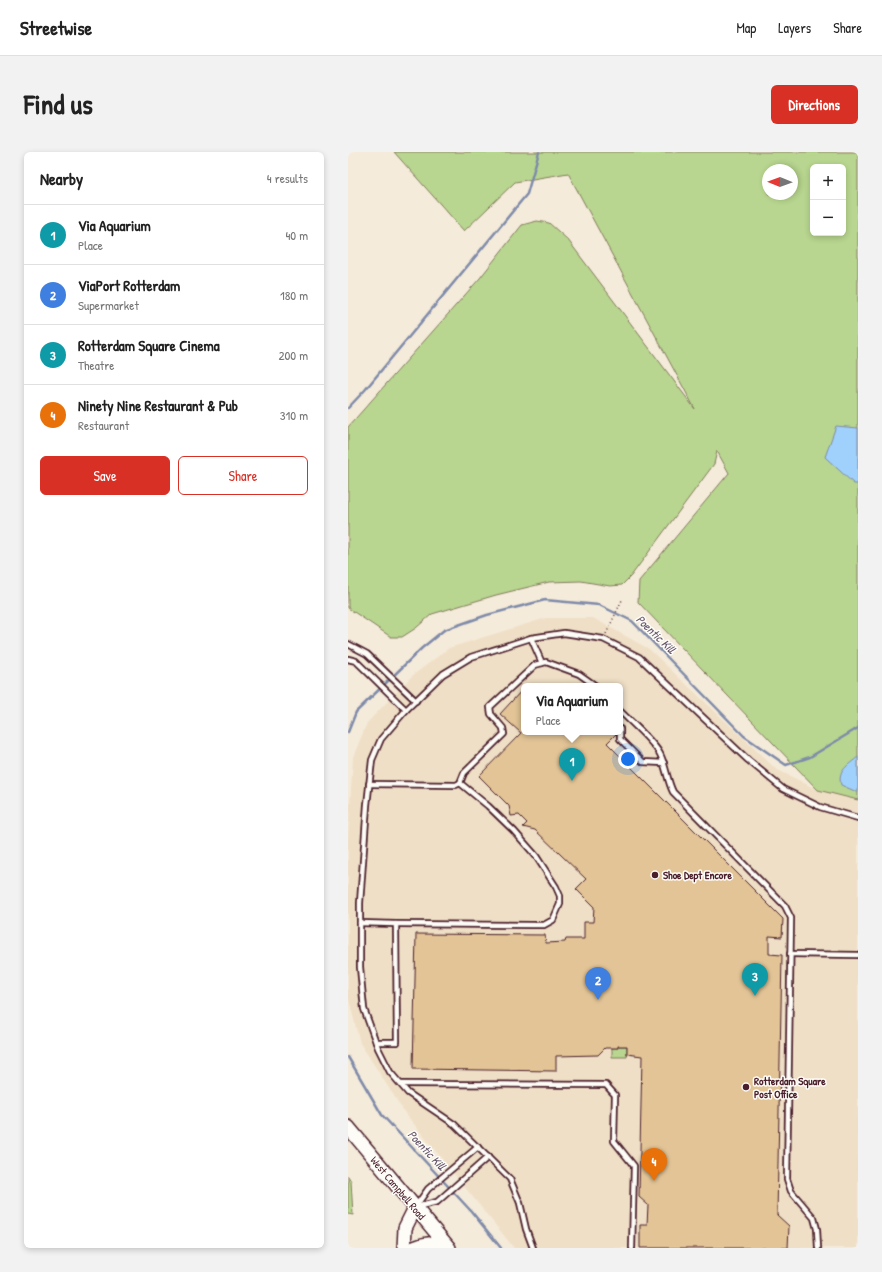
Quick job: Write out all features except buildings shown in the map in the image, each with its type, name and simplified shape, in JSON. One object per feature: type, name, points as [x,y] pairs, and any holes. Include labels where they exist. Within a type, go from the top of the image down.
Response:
[{"type":"main road","name":"West Campbell Road","points":[[348,1127],[448,1247]]},
{"type":"main road","points":[[404,1248],[405,1228],[415,1208]]},
{"type":"main road","points":[[414,1248],[426,1243],[433,1243],[448,1247]]},
{"type":"lane","points":[[533,1248],[526,1229],[520,1203],[510,1180],[454,1124],[408,1093],[390,1072],[376,1042],[364,1009],[360,967],[360,903],[372,760],[381,739],[406,710],[444,674],[471,657],[531,638],[564,633],[603,639],[639,657],[748,760],[783,789],[820,807],[858,818]]},
{"type":"lane","points":[[531,638],[542,663]]},
{"type":"lane","points":[[348,644],[367,654],[416,700]]},
{"type":"lane","points":[[348,659],[356,661],[406,710]]},
{"type":"lane","points":[[369,784],[456,786],[460,783],[464,773],[504,734],[503,728],[491,714],[490,707],[535,666],[546,662],[579,674],[592,683]]},
{"type":"lane","points":[[623,714],[659,752],[664,763],[668,783],[673,792],[785,906],[791,918],[787,1179],[790,1191],[814,1218],[817,1229],[818,1248]]},
{"type":"lane","points":[[620,735],[620,739],[643,762],[664,763]]},
{"type":"lane","points":[[360,923],[544,924],[553,920],[558,911],[560,896],[556,887],[536,856],[514,831],[488,806],[460,783]]},
{"type":"lane","points":[[376,1042],[397,1042],[396,924]]},
{"type":"lane","points":[[790,954],[858,954]]},
{"type":"lane","points":[[401,1084],[606,1084],[614,1095],[614,1141],[634,1166],[632,1248]]},
{"type":"lane","points":[[415,1208],[428,1189],[478,1147]]},
{"type":"lane","points":[[415,1208],[437,1202],[488,1157]]},
{"type":"path","points":[[607,631],[623,598]]},
{"type":"shaded area","points":[[546,618],[593,618],[649,649],[776,769],[818,790],[858,800],[858,1248],[514,1248],[405,1113],[360,1043],[348,996],[348,839],[353,757],[367,723],[412,676],[449,648]]},
{"type":"green space","points":[[394,152],[858,152],[858,800],[818,790],[638,602],[639,581],[729,473],[717,451],[714,464],[631,576],[622,585],[610,586],[581,581],[549,582],[496,595],[432,614],[416,628],[402,637],[391,637],[348,608],[348,427],[480,278],[522,225],[537,221],[549,223],[568,240],[695,409],[568,173],[515,182],[464,231]]},
{"type":"green space","points":[[618,1046],[627,1046],[627,1057],[612,1057],[612,1048],[618,1048]]},
{"type":"green space","points":[[348,1176],[351,1181],[353,1215],[348,1214]]},
{"type":"water","points":[[836,426],[858,428],[858,484],[854,484],[825,457]]},
{"type":"water","points":[[858,757],[857,792],[841,785],[840,780],[844,769]]},
{"type":"waterway","points":[[348,408],[365,390],[527,194],[539,152]]},
{"type":"waterway","name":"Poentic Kill","points":[[348,732],[356,712],[422,648],[444,630],[487,615],[545,600],[599,605],[632,621],[744,736],[786,765],[810,757],[858,728]]},
{"type":"waterway","name":"Poentic Kill","points":[[348,1057],[382,1115],[471,1211],[501,1248]]},
{"type":"place","name":"Via Aquarium","points":[[572,781]]},
{"type":"place","name":"Shoe Dept Encore","points":[[655,875]]},
{"type":"place","name":"Rotterdam Square Cinema","points":[[755,996]]},
{"type":"place","name":"ViaPort Rotterdam","points":[[598,1000]]},
{"type":"place","name":"Rotterdam Square Post Office","points":[[746,1087]]},
{"type":"place","name":"Ninety Nine Restaurant & Pub","points":[[654,1181]]}]
